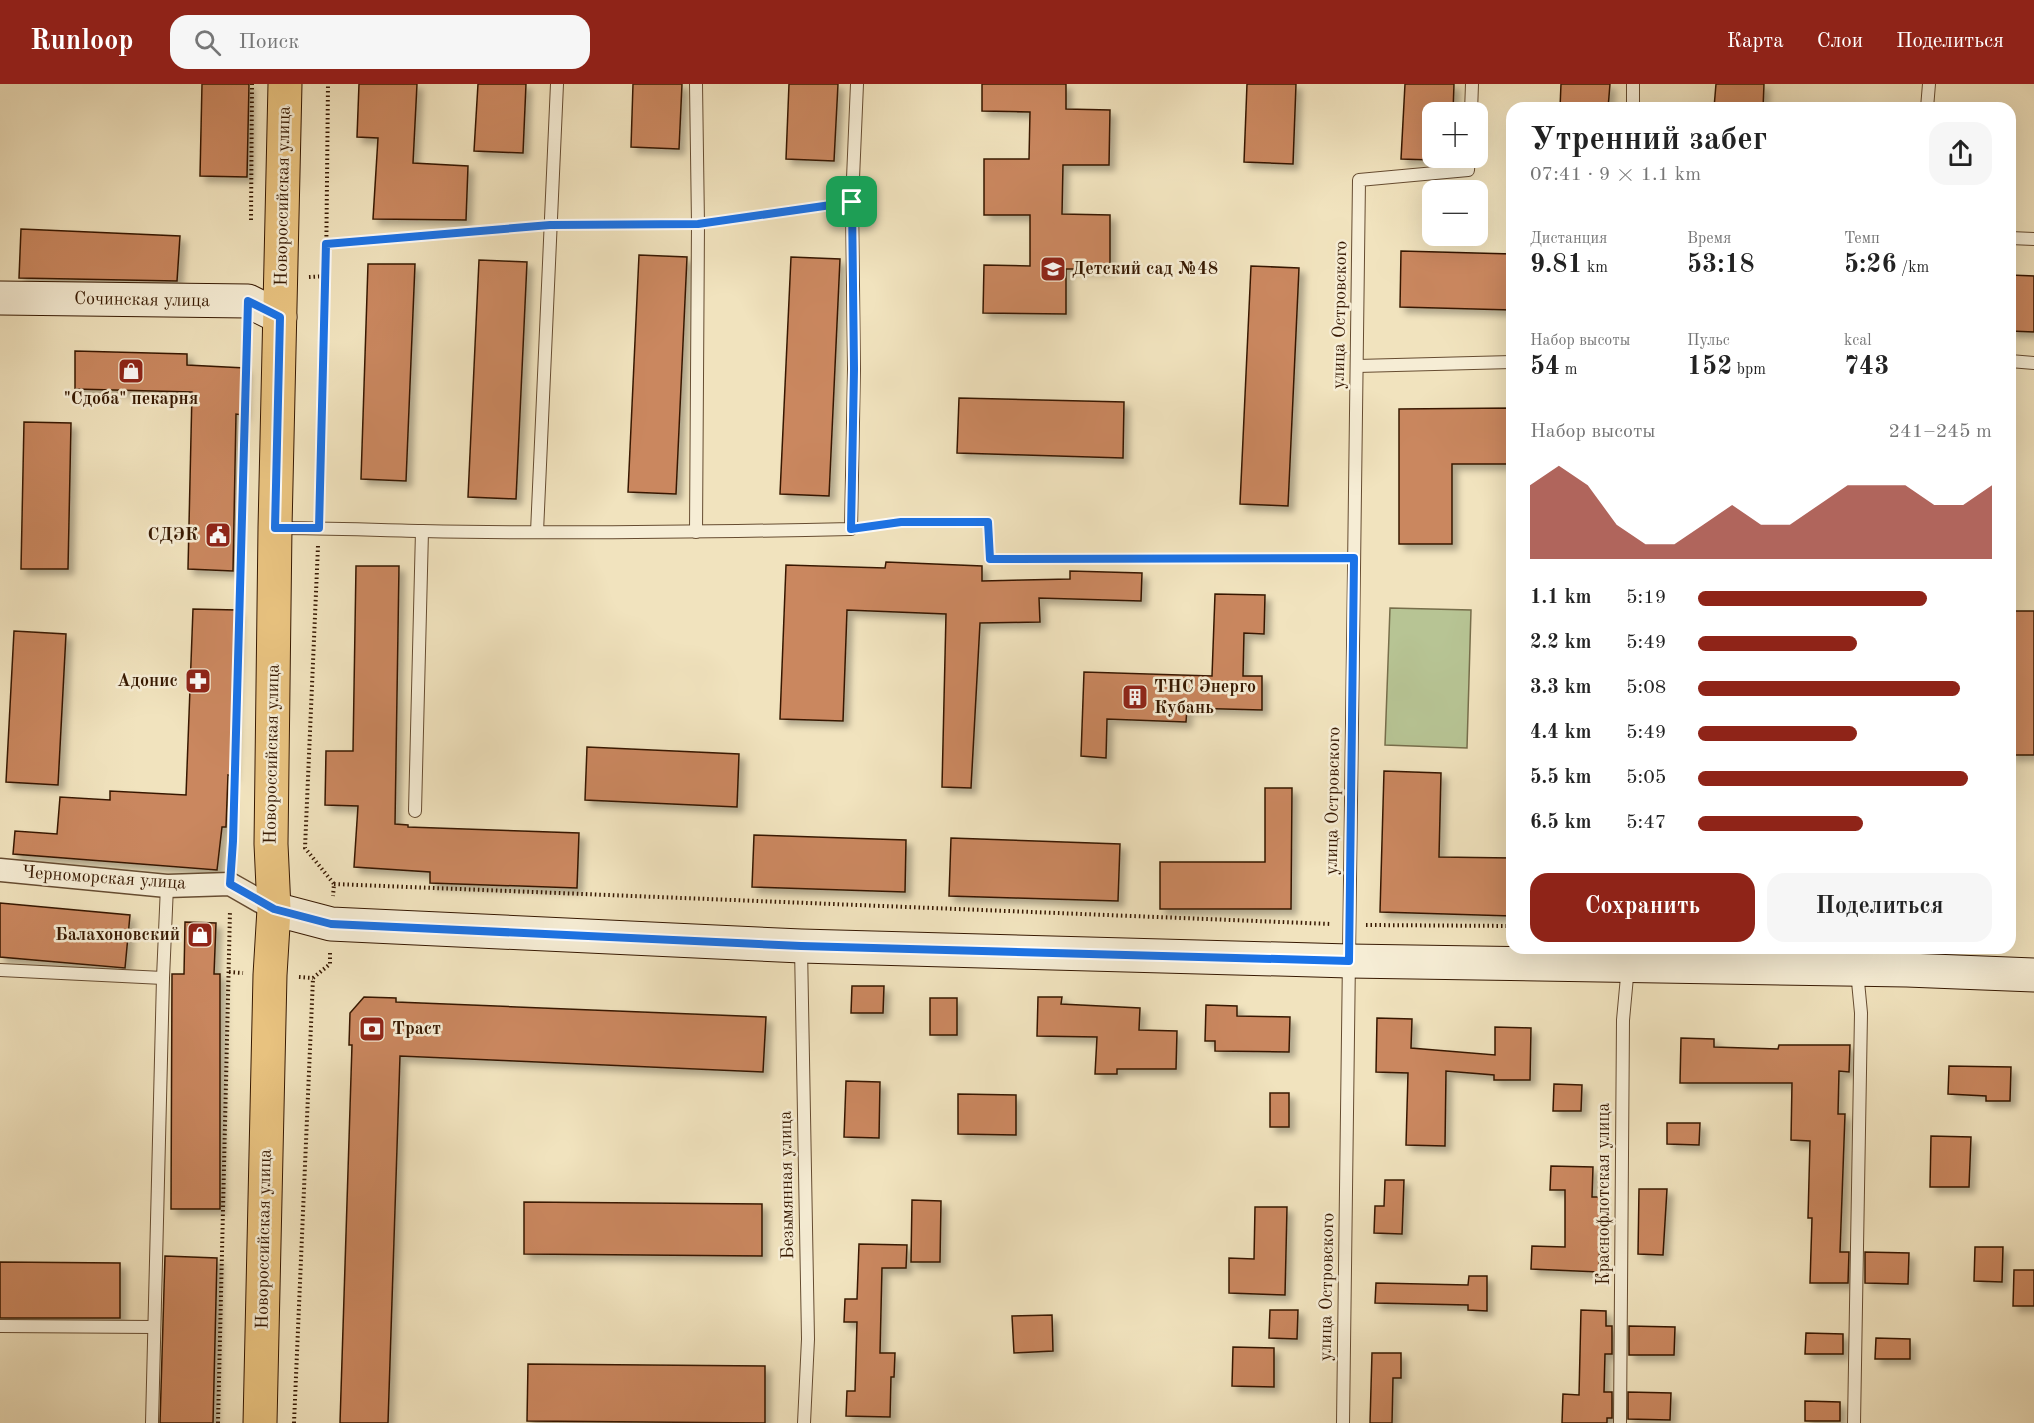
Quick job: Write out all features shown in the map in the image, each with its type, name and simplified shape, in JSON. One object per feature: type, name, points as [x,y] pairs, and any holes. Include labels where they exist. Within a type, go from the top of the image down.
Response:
[{"type":"main road","name":"Новороссийская улица","points":[[260,1423],[270,975],[274,909],[271,844],[275,528],[285,84]]},
{"type":"main road","name":"Сочинская улица","points":[[0,298],[248,301],[280,317]]},
{"type":"main road","points":[[274,909],[331,924],[801,946],[1349,961],[2034,975]]},
{"type":"street","name":"Черноморская улица","points":[[0,870],[167,886],[230,884]]},
{"type":"street","points":[[230,884],[274,909]]},
{"type":"lane","points":[[537,532],[556,84]]},
{"type":"lane","points":[[696,84],[698,224],[696,532]]},
{"type":"lane","points":[[275,528],[537,532],[851,529],[854,369],[852,202],[856,84]]},
{"type":"lane","points":[[1471,102],[1472,84]]},
{"type":"lane","points":[[1633,84],[1633,102]]},
{"type":"lane","points":[[1928,102],[1929,84]]},
{"type":"lane","name":"улица Островского","points":[[1343,1423],[1359,180],[1468,170],[1468,168]]},
{"type":"lane","points":[[2016,238],[2034,239]]},
{"type":"lane","points":[[1357,366],[1506,362]]},
{"type":"lane","points":[[2016,362],[2034,363]]},
{"type":"lane","points":[[415,811],[422,531]]},
{"type":"lane","points":[[152,1423],[167,886]]},
{"type":"lane","name":"Безымянная улица","points":[[801,946],[808,1339],[804,1423]]},
{"type":"lane","name":"Краснофлотская улица","points":[[1620,1423],[1623,1020],[1628,965]]},
{"type":"lane","points":[[0,970],[163,978]]},
{"type":"lane","points":[[1854,1423],[1861,1013],[1857,970]]},
{"type":"lane","points":[[0,1326],[154,1327]]},
{"type":"path","points":[[250,224],[252,84]]},
{"type":"path","points":[[294,1423],[313,978],[330,964],[334,884],[304,848],[319,528],[328,84]]},
{"type":"path","points":[[326,244],[550,225],[698,224],[852,202]]},
{"type":"path","points":[[218,1423],[230,884],[234,818],[248,301]]},
{"type":"path","points":[[851,529],[901,522],[988,522],[990,559],[1354,558]]},
{"type":"path","points":[[334,884],[1350,924],[1506,926]]},
{"type":"green space","points":[[1390,608],[1471,610],[1467,748],[1385,745]]},
{"type":"building","points":[[202,84],[249,84],[247,177],[200,176]]},
{"type":"building","points":[[359,84],[417,84],[413,163],[468,166],[466,220],[373,219],[378,138],[357,137]]},
{"type":"building","points":[[478,84],[526,84],[523,153],[474,151]]},
{"type":"building","points":[[633,84],[682,84],[679,149],[631,147]]},
{"type":"building","points":[[789,84],[838,84],[834,161],[786,159]]},
{"type":"building","points":[[982,84],[1066,84],[1066,109],[1110,110],[1109,165],[1063,165],[1062,214],[1110,215],[1110,269],[1066,269],[1066,314],[983,313],[984,265],[1030,266],[1030,215],[984,215],[984,159],[1029,159],[1030,112],[982,111]]},
{"type":"building","points":[[1247,84],[1296,84],[1293,164],[1244,162]]},
{"type":"building","points":[[1405,84],[1454,84],[1453,102],[1422,102],[1422,160],[1401,159]]},
{"type":"building","points":[[1561,84],[1610,84],[1608,102],[1560,102]]},
{"type":"building","points":[[1716,84],[1764,84],[1763,102],[1714,102]]},
{"type":"building","points":[[21,229],[180,236],[177,281],[19,278]]},
{"type":"building","points":[[1401,251],[1506,254],[1506,310],[1400,307]]},
{"type":"building","points":[[639,255],[687,257],[676,494],[628,492]]},
{"type":"building","points":[[791,257],[840,259],[829,496],[780,494]]},
{"type":"building","points":[[479,260],[527,262],[516,499],[468,497]]},
{"type":"building","points":[[368,264],[415,264],[406,481],[361,479]]},
{"type":"building","points":[[1251,266],[1299,268],[1288,506],[1240,504]]},
{"type":"building","points":[[2016,275],[2034,276],[2034,332],[2016,331]]},
{"type":"building","points":[[75,351],[187,354],[187,365],[245,368],[243,415],[236,414],[233,571],[188,569],[192,392],[75,389]]},
{"type":"building","points":[[959,398],[1124,402],[1123,458],[957,453]]},
{"type":"building","points":[[1506,408],[1506,464],[1452,464],[1452,544],[1399,544],[1399,409]]},
{"type":"building","points":[[24,422],[71,423],[68,569],[21,569]]},
{"type":"building","points":[[886,562],[982,566],[982,581],[1070,579],[1070,571],[1142,573],[1141,601],[1039,598],[1040,622],[980,623],[971,788],[942,787],[946,614],[847,610],[843,721],[780,719],[786,565],[885,568]]},
{"type":"building","points":[[356,566],[399,566],[395,824],[408,825],[408,827],[579,833],[577,888],[430,883],[430,872],[354,867],[358,806],[325,805],[326,751],[353,751]]},
{"type":"building","points":[[1215,594],[1265,595],[1264,634],[1244,633],[1243,676],[1262,676],[1262,710],[1187,708],[1186,722],[1107,719],[1106,758],[1081,756],[1084,672],[1212,676]]},
{"type":"building","points":[[193,609],[237,610],[232,776],[228,775],[226,827],[222,827],[217,870],[13,854],[15,831],[57,834],[60,797],[110,800],[110,791],[186,795]]},
{"type":"building","points":[[2016,611],[2034,611],[2034,755],[2016,755]]},
{"type":"building","points":[[14,631],[66,634],[58,785],[6,782]]},
{"type":"building","points":[[587,747],[739,754],[737,807],[585,800]]},
{"type":"building","points":[[1384,771],[1441,773],[1439,857],[1506,858],[1506,916],[1380,912]]},
{"type":"building","points":[[1265,788],[1292,788],[1291,909],[1160,909],[1160,862],[1265,862]]},
{"type":"building","points":[[754,835],[906,840],[905,892],[752,887]]},
{"type":"building","points":[[951,838],[1120,844],[1118,901],[949,896]]},
{"type":"building","points":[[0,903],[130,915],[125,968],[0,957]]},
{"type":"building","points":[[185,922],[216,923],[214,974],[220,974],[220,1209],[171,1209],[172,974],[184,974]]},
{"type":"building","points":[[852,986],[884,986],[883,1013],[851,1013]]},
{"type":"building","points":[[364,997],[396,998],[396,1002],[766,1017],[763,1072],[400,1056],[388,1423],[340,1423],[352,1045],[349,1045],[350,1013]]},
{"type":"building","points":[[1038,997],[1062,997],[1061,1004],[1140,1008],[1139,1030],[1177,1031],[1176,1069],[1117,1069],[1117,1074],[1095,1074],[1097,1037],[1037,1036]]},
{"type":"building","points":[[930,998],[957,998],[957,1035],[930,1035]]},
{"type":"building","points":[[1206,1005],[1237,1006],[1237,1016],[1290,1017],[1289,1052],[1215,1051],[1215,1041],[1205,1041]]},
{"type":"building","points":[[1377,1018],[1412,1019],[1411,1048],[1495,1055],[1495,1027],[1531,1028],[1530,1080],[1494,1080],[1494,1075],[1446,1071],[1445,1146],[1406,1145],[1408,1073],[1376,1072]]},
{"type":"building","points":[[1681,1038],[1714,1039],[1714,1047],[1778,1049],[1779,1045],[1850,1045],[1849,1072],[1839,1071],[1838,1114],[1845,1114],[1840,1252],[1849,1252],[1848,1283],[1810,1283],[1812,1218],[1808,1218],[1810,1141],[1791,1140],[1792,1083],[1680,1083]]},
{"type":"building","points":[[1949,1066],[2011,1067],[2010,1101],[1986,1101],[1986,1096],[1948,1094]]},
{"type":"building","points":[[846,1081],[880,1082],[879,1138],[844,1137]]},
{"type":"building","points":[[1554,1084],[1582,1085],[1581,1111],[1553,1111]]},
{"type":"building","points":[[1270,1093],[1289,1093],[1289,1127],[1270,1127]]},
{"type":"building","points":[[958,1094],[1016,1095],[1016,1135],[958,1134]]},
{"type":"building","points":[[1667,1123],[1700,1123],[1699,1145],[1667,1144]]},
{"type":"building","points":[[1931,1136],[1971,1137],[1969,1187],[1930,1187]]},
{"type":"building","points":[[1551,1166],[1593,1167],[1592,1197],[1601,1197],[1599,1272],[1531,1269],[1532,1246],[1565,1247],[1565,1190],[1550,1190]]},
{"type":"building","points":[[1385,1180],[1404,1180],[1402,1234],[1374,1233],[1375,1206],[1384,1206]]},
{"type":"building","points":[[1639,1189],[1667,1189],[1663,1255],[1638,1254]]},
{"type":"building","points":[[912,1200],[941,1201],[940,1262],[911,1262]]},
{"type":"building","points":[[524,1202],[762,1204],[762,1256],[524,1254]]},
{"type":"building","points":[[1255,1207],[1287,1207],[1285,1295],[1229,1293],[1229,1258],[1254,1259]]},
{"type":"building","points":[[859,1244],[907,1245],[906,1268],[882,1268],[880,1353],[895,1353],[894,1377],[891,1377],[890,1417],[846,1416],[847,1391],[855,1391],[857,1322],[844,1322],[845,1299],[857,1299]]},
{"type":"building","points":[[1975,1247],[2003,1247],[2002,1282],[1974,1281]]},
{"type":"building","points":[[1865,1252],[1909,1253],[1908,1284],[1865,1283]]},
{"type":"building","points":[[165,1256],[217,1258],[213,1423],[160,1423]]},
{"type":"building","points":[[0,1262],[120,1263],[120,1318],[0,1318]]},
{"type":"building","points":[[2014,1270],[2034,1270],[2034,1306],[2013,1306]]},
{"type":"building","points":[[1469,1276],[1487,1276],[1487,1311],[1468,1310],[1468,1305],[1375,1303],[1376,1283],[1468,1285]]},
{"type":"building","points":[[1270,1310],[1298,1310],[1297,1339],[1269,1338]]},
{"type":"building","points":[[1581,1310],[1606,1311],[1606,1326],[1612,1326],[1612,1354],[1605,1354],[1604,1392],[1612,1392],[1612,1418],[1607,1418],[1607,1423],[1562,1423],[1563,1394],[1579,1395]]},
{"type":"building","points":[[1052,1315],[1053,1351],[1014,1353],[1012,1316]]},
{"type":"building","points":[[1629,1326],[1675,1327],[1674,1355],[1629,1355]]},
{"type":"building","points":[[1806,1333],[1843,1334],[1843,1354],[1805,1354]]},
{"type":"building","points":[[1876,1338],[1910,1339],[1910,1359],[1875,1359]]},
{"type":"building","points":[[1233,1347],[1274,1348],[1274,1387],[1232,1386]]},
{"type":"building","points":[[1372,1353],[1401,1353],[1401,1378],[1393,1378],[1392,1423],[1370,1423]]},
{"type":"building","points":[[528,1364],[765,1366],[765,1423],[527,1421]]},
{"type":"building","points":[[1628,1392],[1671,1393],[1670,1420],[1628,1419]]},
{"type":"building","points":[[1805,1401],[1840,1402],[1840,1421],[1805,1421]]},
{"type":"place","name":"Детский сад №48","points":[[1053,269]]},
{"type":"place","name":"\"Сдоба\" пекарня","points":[[131,371]]},
{"type":"place","name":"СДЭК","points":[[218,535]]},
{"type":"place","name":"Адонис","points":[[198,681]]},
{"type":"place","name":"ТНС Энерго Кубань","points":[[1135,697]]},
{"type":"place","name":"Балахоновский","points":[[200,935]]},
{"type":"place","name":"Траст","points":[[372,1029]]},
{"type":"route","points":[[852,202],[854,369],[851,529],[901,522],[988,522],[990,559],[1354,558],[1349,961],[801,946],[331,924],[274,909],[230,884],[248,301],[280,317],[275,528],[319,528],[326,244],[550,225],[698,224],[852,202]]}]
